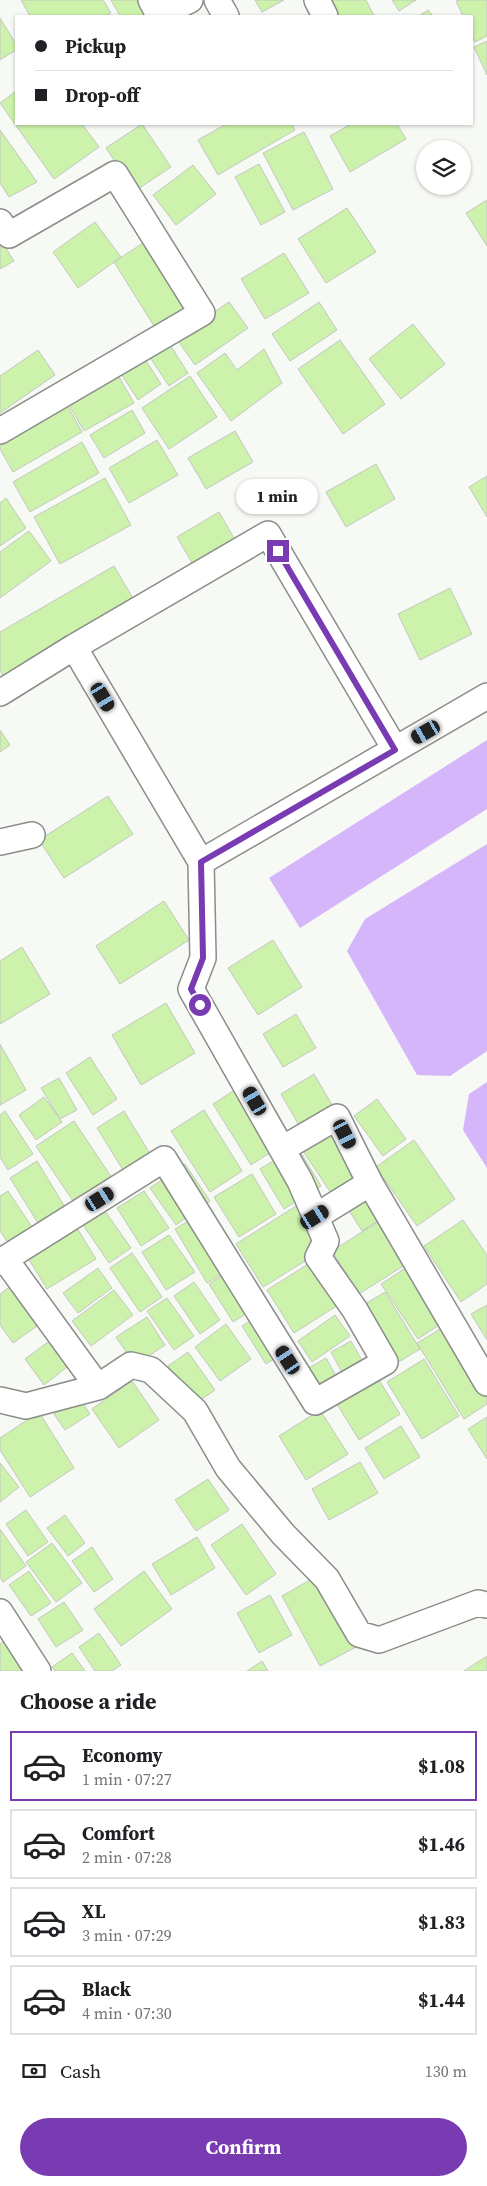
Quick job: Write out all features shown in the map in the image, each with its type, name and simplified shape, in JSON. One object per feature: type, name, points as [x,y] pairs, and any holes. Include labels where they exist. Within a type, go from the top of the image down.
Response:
[{"type":"street","points":[[151,0],[159,15],[190,0]]},
{"type":"street","points":[[217,0],[225,15]]},
{"type":"street","points":[[317,0],[324,15]]},
{"type":"street","points":[[0,222],[9,234],[115,174],[202,313],[0,430]]},
{"type":"street","points":[[0,693],[74,647],[268,534],[395,750]]},
{"type":"street","points":[[74,647],[201,862],[203,958],[191,989],[300,1181],[326,1241],[318,1258],[355,1310],[385,1362],[315,1402],[164,1160],[2,1261],[98,1387]]},
{"type":"street","points":[[201,862],[487,696]]},
{"type":"street","points":[[0,842],[32,836]]},
{"type":"street","points":[[282,1149],[337,1117],[370,1183],[487,1383]]},
{"type":"street","points":[[315,1217],[370,1183]]},
{"type":"street","points":[[0,1400],[26,1406],[98,1387],[131,1366],[151,1370],[195,1412],[228,1468],[283,1534],[327,1579],[359,1634],[379,1640],[478,1603],[487,1604]]},
{"type":"street","points":[[0,1612],[38,1671]]},
{"type":"shaded area","points":[[487,740],[487,809],[300,928],[269,878]]},
{"type":"shaded area","points":[[487,844],[487,1051],[450,1076],[417,1075],[347,951],[365,919]]},
{"type":"shaded area","points":[[487,1082],[487,1168],[463,1130],[469,1094]]},
{"type":"building","points":[[21,0],[103,0],[111,13],[107,15],[29,15]]},
{"type":"building","points":[[111,0],[165,0],[157,15],[119,15]]},
{"type":"building","points":[[255,0],[284,0],[262,12]]},
{"type":"building","points":[[325,0],[366,0],[374,15],[332,15]]},
{"type":"building","points":[[392,0],[416,0],[399,11]]},
{"type":"building","points":[[487,0],[487,36],[475,42],[473,38],[473,15],[463,15],[456,1]]},
{"type":"building","points":[[428,10],[432,15],[420,15]]},
{"type":"building","points":[[0,18],[15,42],[15,51],[0,60]]},
{"type":"building","points":[[487,41],[487,75],[474,47]]},
{"type":"building","points":[[15,92],[15,124],[0,103]]},
{"type":"building","points":[[16,125],[83,125],[99,147],[54,179]]},
{"type":"building","points":[[143,125],[171,167],[135,191],[106,148]]},
{"type":"building","points":[[224,125],[292,125],[295,130],[218,175],[198,140]]},
{"type":"building","points":[[349,125],[398,125],[406,139],[350,172],[330,136]]},
{"type":"building","points":[[0,130],[37,182],[9,197],[0,183]]},
{"type":"building","points":[[304,132],[333,189],[293,210],[263,153]]},
{"type":"building","points":[[259,164],[285,212],[261,225],[235,177]]},
{"type":"building","points":[[193,165],[216,194],[176,225],[153,195]]},
{"type":"building","points":[[487,200],[487,246],[466,213]]},
{"type":"building","points":[[347,208],[376,252],[326,283],[298,239]]},
{"type":"building","points":[[95,222],[121,257],[78,288],[53,252]]},
{"type":"building","points":[[0,239],[14,261],[0,269]]},
{"type":"building","points":[[146,241],[197,321],[164,342],[114,262]]},
{"type":"building","points":[[284,253],[309,293],[265,319],[241,279]]},
{"type":"building","points":[[229,302],[248,328],[195,365],[176,338]]},
{"type":"building","points":[[319,302],[337,330],[290,361],[272,334]]},
{"type":"building","points":[[413,324],[445,364],[401,399],[369,359]]},
{"type":"building","points":[[165,337],[188,373],[169,386],[145,350]]},
{"type":"building","points":[[132,339],[161,384],[138,400],[109,355]]},
{"type":"building","points":[[340,340],[385,404],[343,434],[298,369]]},
{"type":"building","points":[[264,349],[282,383],[231,421],[197,373],[225,353],[237,370]]},
{"type":"building","points":[[38,350],[55,375],[0,413],[0,376]]},
{"type":"building","points":[[114,368],[134,403],[84,431],[64,396]]},
{"type":"building","points":[[190,376],[217,417],[169,449],[142,408]]},
{"type":"building","points":[[65,401],[82,432],[13,472],[0,449],[0,438]]},
{"type":"building","points":[[132,410],[145,433],[104,458],[90,435]]},
{"type":"building","points":[[235,431],[253,462],[206,489],[188,458]]},
{"type":"building","points":[[157,440],[178,475],[129,503],[109,468]]},
{"type":"building","points":[[82,442],[99,473],[30,512],[13,482]]},
{"type":"building","points":[[376,464],[395,499],[346,527],[326,492]]},
{"type":"building","points":[[487,476],[487,517],[469,487]]},
{"type":"building","points":[[105,478],[131,525],[60,564],[34,517]]},
{"type":"building","points":[[6,498],[26,528],[0,546],[0,503]]},
{"type":"building","points":[[219,512],[238,545],[196,570],[177,537]]},
{"type":"building","points":[[29,531],[51,561],[0,598],[0,552]]},
{"type":"building","points":[[114,566],[134,600],[3,676],[0,670],[0,632]]},
{"type":"building","points":[[450,588],[472,634],[420,660],[398,614]]},
{"type":"building","points":[[0,730],[10,745],[0,752]]},
{"type":"building","points":[[108,796],[133,834],[64,878],[39,840]]},
{"type":"building","points":[[164,901],[189,940],[120,984],[96,946]]},
{"type":"building","points":[[273,940],[302,987],[258,1015],[228,968]]},
{"type":"building","points":[[22,947],[50,994],[0,1024],[0,961]]},
{"type":"building","points":[[166,1003],[195,1053],[141,1085],[112,1035]]},
{"type":"building","points":[[296,1014],[316,1048],[283,1067],[263,1034]]},
{"type":"building","points":[[0,1044],[26,1090],[0,1105]]},
{"type":"building","points":[[90,1057],[117,1099],[93,1115],[66,1073]]},
{"type":"building","points":[[314,1074],[334,1108],[300,1127],[281,1094]]},
{"type":"building","points":[[59,1078],[77,1110],[60,1119],[41,1088]]},
{"type":"building","points":[[245,1083],[284,1144],[251,1165],[213,1104]]},
{"type":"building","points":[[44,1097],[62,1122],[36,1140],[19,1115]]},
{"type":"building","points":[[377,1099],[406,1139],[383,1156],[354,1116]]},
{"type":"building","points":[[204,1110],[242,1171],[210,1192],[171,1131]]},
{"type":"building","points":[[5,1111],[33,1154],[8,1170],[0,1157],[0,1115]]},
{"type":"building","points":[[124,1111],[155,1162],[128,1178],[97,1128]]},
{"type":"building","points":[[337,1117],[374,1172],[335,1199],[295,1139]]},
{"type":"building","points":[[74,1121],[114,1181],[77,1207],[36,1146]]},
{"type":"building","points":[[414,1140],[455,1199],[417,1226],[376,1167]]},
{"type":"building","points":[[297,1146],[321,1186],[284,1209],[260,1169]]},
{"type":"building","points":[[37,1161],[68,1212],[41,1228],[10,1178]]},
{"type":"building","points":[[185,1164],[210,1201],[176,1225],[150,1188]]},
{"type":"building","points":[[252,1174],[276,1214],[239,1237],[214,1197]]},
{"type":"building","points":[[380,1186],[395,1210],[362,1231],[347,1207]]},
{"type":"building","points":[[8,1191],[36,1233],[12,1249],[0,1231],[0,1196]]},
{"type":"building","points":[[144,1191],[169,1228],[141,1246],[117,1208]]},
{"type":"building","points":[[100,1204],[131,1248],[109,1263],[79,1219]]},
{"type":"building","points":[[296,1206],[323,1250],[263,1287],[236,1244]]},
{"type":"building","points":[[208,1209],[240,1263],[207,1283],[175,1229]]},
{"type":"building","points":[[392,1213],[419,1256],[359,1294],[332,1251]]},
{"type":"building","points":[[72,1220],[96,1259],[47,1289],[23,1250]]},
{"type":"building","points":[[463,1220],[487,1255],[487,1284],[461,1302],[424,1246]]},
{"type":"building","points":[[169,1235],[195,1272],[166,1290],[142,1252]]},
{"type":"building","points":[[327,1252],[354,1295],[294,1333],[267,1290]]},
{"type":"building","points":[[132,1253],[162,1297],[140,1312],[110,1268]]},
{"type":"building","points":[[421,1258],[457,1313],[418,1339],[381,1284]]},
{"type":"building","points":[[237,1266],[262,1304],[233,1322],[209,1284]]},
{"type":"building","points":[[98,1268],[112,1288],[78,1313],[63,1293]]},
{"type":"building","points":[[26,1275],[54,1314],[13,1343],[0,1325],[0,1294]]},
{"type":"building","points":[[194,1282],[220,1320],[200,1334],[174,1296]]},
{"type":"building","points":[[114,1290],[133,1315],[91,1346],[72,1321]]},
{"type":"building","points":[[385,1292],[420,1349],[382,1372],[347,1315]]},
{"type":"building","points":[[167,1298],[194,1336],[174,1350],[147,1311]]},
{"type":"building","points":[[487,1305],[487,1340],[471,1314]]},
{"type":"building","points":[[269,1309],[295,1346],[266,1364],[242,1326]]},
{"type":"building","points":[[335,1315],[350,1336],[312,1362],[298,1341]]},
{"type":"building","points":[[147,1317],[165,1345],[135,1365],[116,1337]]},
{"type":"building","points":[[460,1317],[487,1361],[487,1404],[464,1419],[417,1343]]},
{"type":"building","points":[[226,1324],[251,1359],[220,1381],[195,1347]]},
{"type":"building","points":[[67,1328],[85,1353],[44,1385],[25,1359]]},
{"type":"building","points":[[351,1341],[367,1369],[346,1380],[331,1352]]},
{"type":"building","points":[[188,1352],[215,1390],[195,1404],[168,1366]]},
{"type":"building","points":[[326,1358],[339,1381],[309,1398],[296,1375]]},
{"type":"building","points":[[424,1359],[459,1416],[422,1439],[387,1382]]},
{"type":"building","points":[[373,1370],[400,1414],[359,1440],[332,1396]]},
{"type":"building","points":[[132,1381],[159,1420],[119,1448],[92,1409]]},
{"type":"building","points":[[79,1398],[90,1414],[65,1430],[54,1414]]},
{"type":"building","points":[[320,1410],[348,1454],[306,1480],[279,1436]]},
{"type":"building","points":[[39,1412],[74,1468],[30,1497],[0,1450],[0,1438]]},
{"type":"building","points":[[487,1417],[487,1459],[468,1429]]},
{"type":"building","points":[[401,1426],[420,1457],[384,1479],[365,1448]]},
{"type":"building","points":[[360,1462],[378,1493],[329,1520],[312,1489]]},
{"type":"building","points":[[0,1463],[19,1487],[0,1502]]},
{"type":"building","points":[[208,1479],[229,1510],[196,1531],[175,1500]]},
{"type":"building","points":[[26,1510],[48,1542],[28,1556],[6,1524]]},
{"type":"building","points":[[65,1515],[85,1543],[68,1556],[47,1528]]},
{"type":"building","points":[[242,1524],[276,1574],[246,1595],[211,1545]]},
{"type":"building","points":[[0,1529],[26,1566],[3,1582],[0,1577]]},
{"type":"building","points":[[197,1537],[215,1568],[171,1595],[152,1564]]},
{"type":"building","points":[[52,1543],[82,1583],[56,1602],[26,1562]]},
{"type":"building","points":[[92,1547],[113,1579],[94,1592],[72,1561]]},
{"type":"building","points":[[29,1571],[51,1603],[31,1616],[9,1585]]},
{"type":"building","points":[[144,1571],[172,1609],[121,1646],[94,1609]]},
{"type":"building","points":[[317,1576],[356,1647],[320,1666],[282,1596]]},
{"type":"building","points":[[270,1595],[292,1635],[259,1653],[237,1613]]},
{"type":"building","points":[[64,1602],[83,1630],[56,1647],[38,1619]]},
{"type":"building","points":[[99,1633],[121,1665],[112,1671],[95,1671],[79,1647]]},
{"type":"building","points":[[9,1638],[28,1667],[22,1671],[0,1671],[0,1644]]},
{"type":"building","points":[[72,1653],[85,1671],[55,1671],[52,1667]]},
{"type":"building","points":[[487,1656],[487,1671],[464,1671]]},
{"type":"building","points":[[262,1661],[268,1671],[247,1671]]},
{"type":"route","points":[[200,1005],[191,989],[203,958],[201,862],[395,750],[278,551]]}]
